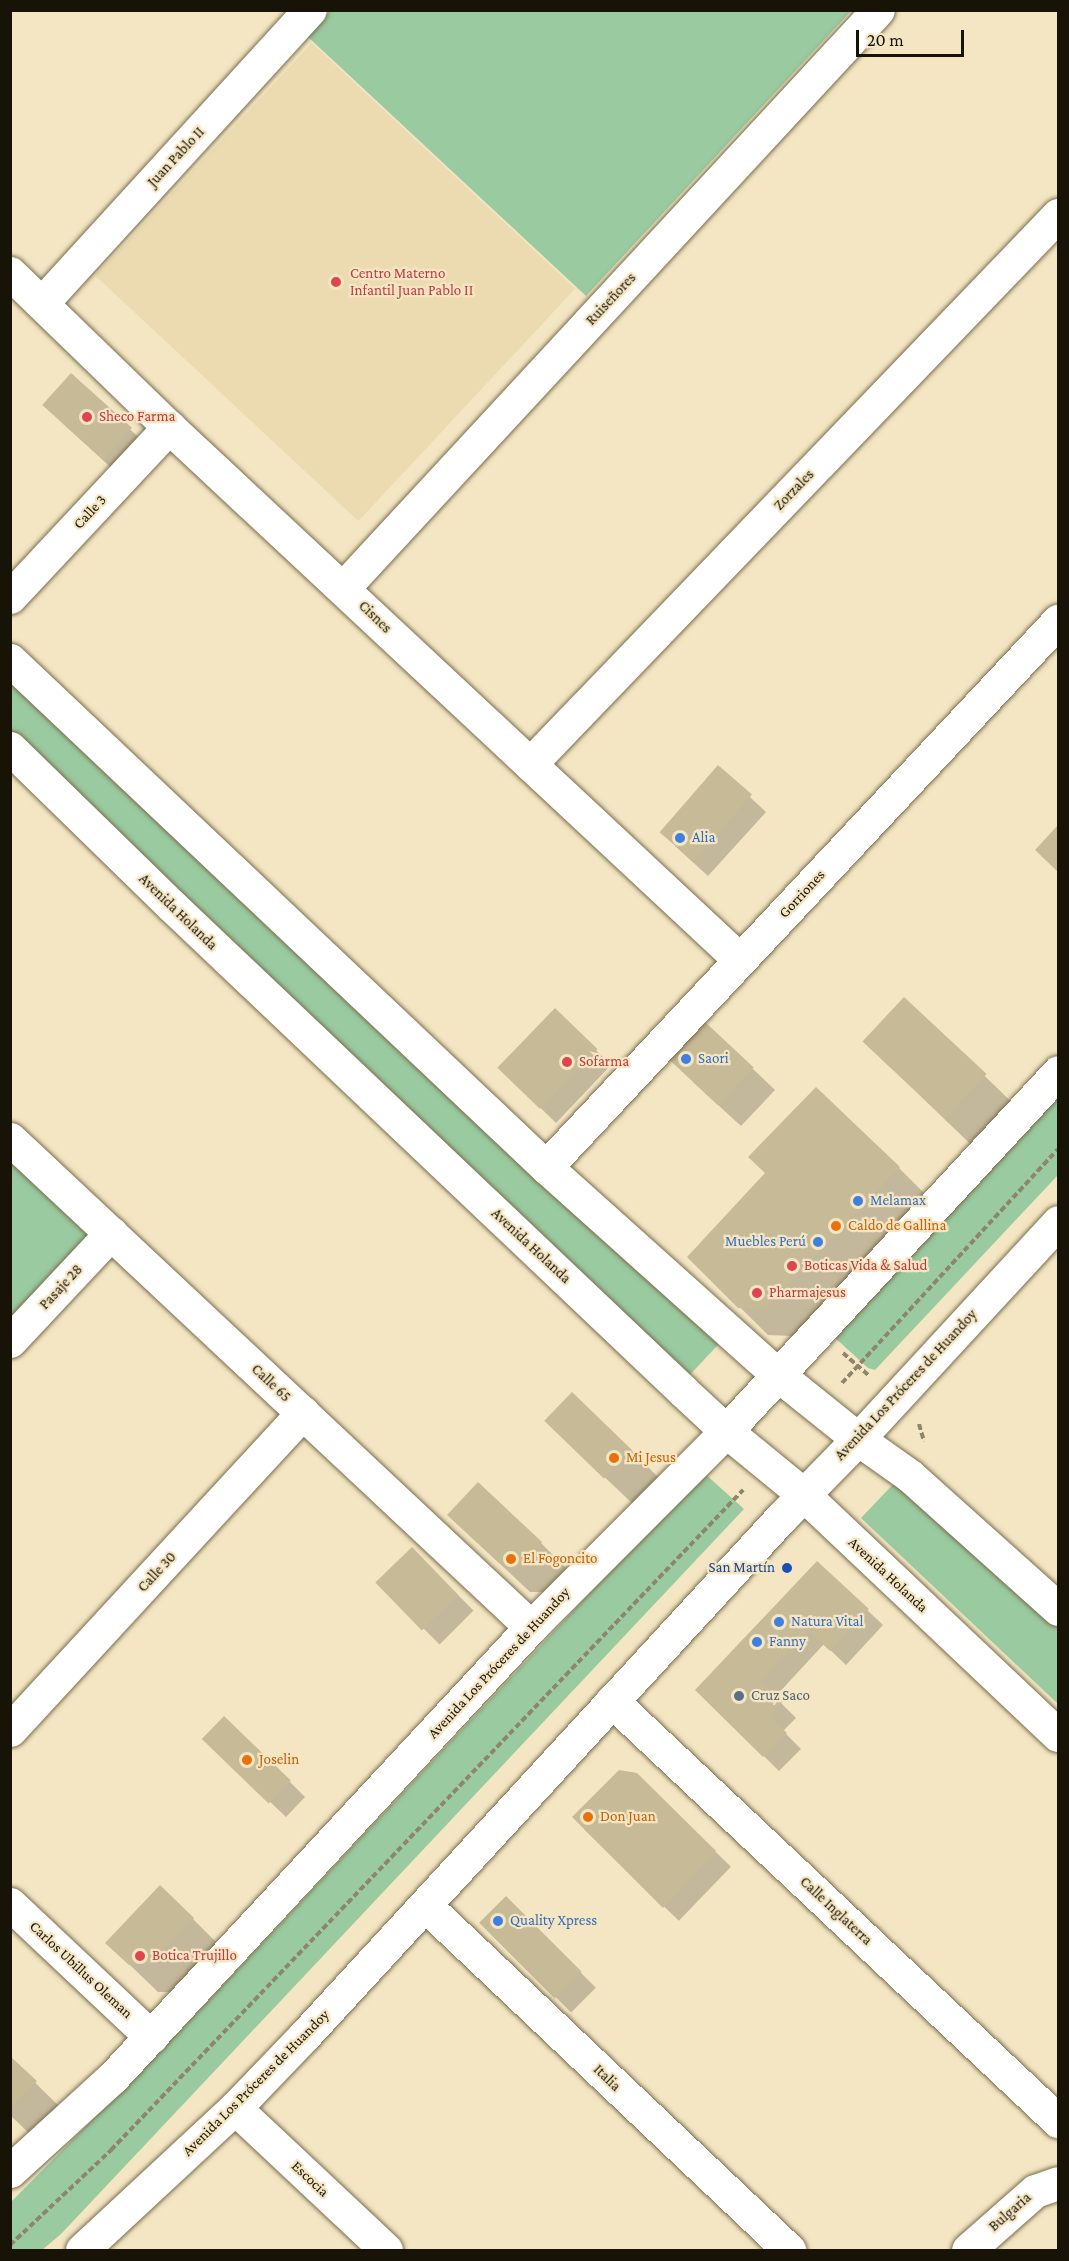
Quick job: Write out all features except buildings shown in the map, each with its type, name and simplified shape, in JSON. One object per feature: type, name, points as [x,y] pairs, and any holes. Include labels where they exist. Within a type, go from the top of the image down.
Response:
[{"type":"street","name":"Juan Pablo II","points":[[42,303],[310,10]]},
{"type":"street","name":"Ruiseñores","points":[[344,587],[878,10]]},
{"type":"street","name":"Zorzales","points":[[530,764],[1059,215]]},
{"type":"street","name":"Cisnes","points":[[10,273],[169,427],[344,587],[740,960]]},
{"type":"street","name":"Calle 3","points":[[10,597],[169,427]]},
{"type":"street","name":"Gorriones","points":[[546,1167],[1059,621]]},
{"type":"street","points":[[10,660],[546,1167],[777,1374],[858,1439],[910,1476],[1059,1609]]},
{"type":"street","name":"Avenida Holanda","points":[[10,748],[172,906],[726,1431],[803,1494],[1059,1735]]},
{"type":"street","name":"Avenida Los Próceres de Huandoy","points":[[10,2171],[113,2077],[531,1627],[726,1431],[1059,1072]]},
{"type":"street","name":"Calle 65","points":[[10,1139],[531,1627]]},
{"type":"street","name":"Avenida Los Próceres de Huandoy","points":[[82,2250],[235,2108],[803,1494],[858,1439],[1059,1222]]},
{"type":"street","name":"Pasaje 28","points":[[10,1341],[111,1233]]},
{"type":"street","name":"Calle 30","points":[[10,1730],[303,1413]]},
{"type":"street","name":"Calle Inglaterra","points":[[612,1701],[1059,2121]]},
{"type":"street","name":"Carlos Ubillus Oleman","points":[[10,1904],[151,2037]]},
{"type":"street","name":"Italia","points":[[425,1905],[789,2250]]},
{"type":"street","name":"Escocia","points":[[235,2108],[386,2250]]},
{"type":"street","name":"Bulgaria","points":[[968,2250],[1035,2191],[1059,2183]]},
{"type":"path","points":[[820,1409],[857,1365],[1059,1149]]},
{"type":"path","points":[[841,1351],[874,1380]]},
{"type":"path","points":[[917,1418],[924,1441]]},
{"type":"path","points":[[10,2245],[111,2150],[766,1463]]},
{"type":"shaded area","name":"Centro Materno Infantil Juan Pablo II","points":[[312,43],[575,289],[358,521],[95,276]]},
{"type":"green space","points":[[331,10],[851,11],[586,296],[307,36]]},
{"type":"green space","points":[[10,670],[725,1337],[690,1375],[10,741]]},
{"type":"green space","points":[[1058,1092],[1058,1175],[875,1370],[868,1368],[832,1335]]},
{"type":"green space","points":[[10,1161],[94,1237],[10,1325]]},
{"type":"green space","points":[[703,1472],[744,1509],[61,2234],[42,2250],[11,2250],[11,2202],[180,2031]]},
{"type":"green space","points":[[900,1477],[1058,1626],[1058,1704],[861,1518]]},
{"type":"place","name":"Centro Materno Infantil Juan Pablo II","points":[[336,282]]},
{"type":"place","name":"Sheco Farma","points":[[87,417]]},
{"type":"place","name":"Alia","points":[[680,838]]},
{"type":"place","name":"Saori","points":[[686,1059]]},
{"type":"place","name":"Sofarma","points":[[567,1062]]},
{"type":"place","name":"Melamax","points":[[858,1201]]},
{"type":"place","name":"Caldo de Gallina","points":[[836,1226]]},
{"type":"place","name":"Muebles Perú","points":[[818,1242]]},
{"type":"place","name":"Boticas Vida & Salud","points":[[792,1266]]},
{"type":"place","name":"Pharmajesus","points":[[757,1293]]},
{"type":"place","name":"Mi Jesus","points":[[614,1458]]},
{"type":"place","name":"El Fogoncito","points":[[511,1559]]},
{"type":"place","name":"San Martín","points":[[787,1568]]},
{"type":"place","name":"Natura Vital","points":[[779,1622]]},
{"type":"place","name":"Fanny","points":[[757,1642]]},
{"type":"place","name":"Cruz Saco","points":[[739,1696]]},
{"type":"place","name":"Joselin","points":[[247,1760]]},
{"type":"place","name":"Don Juan","points":[[588,1817]]},
{"type":"place","name":"Quality Xpress","points":[[498,1921]]},
{"type":"place","name":"Botica Trujillo","points":[[140,1956]]}]
